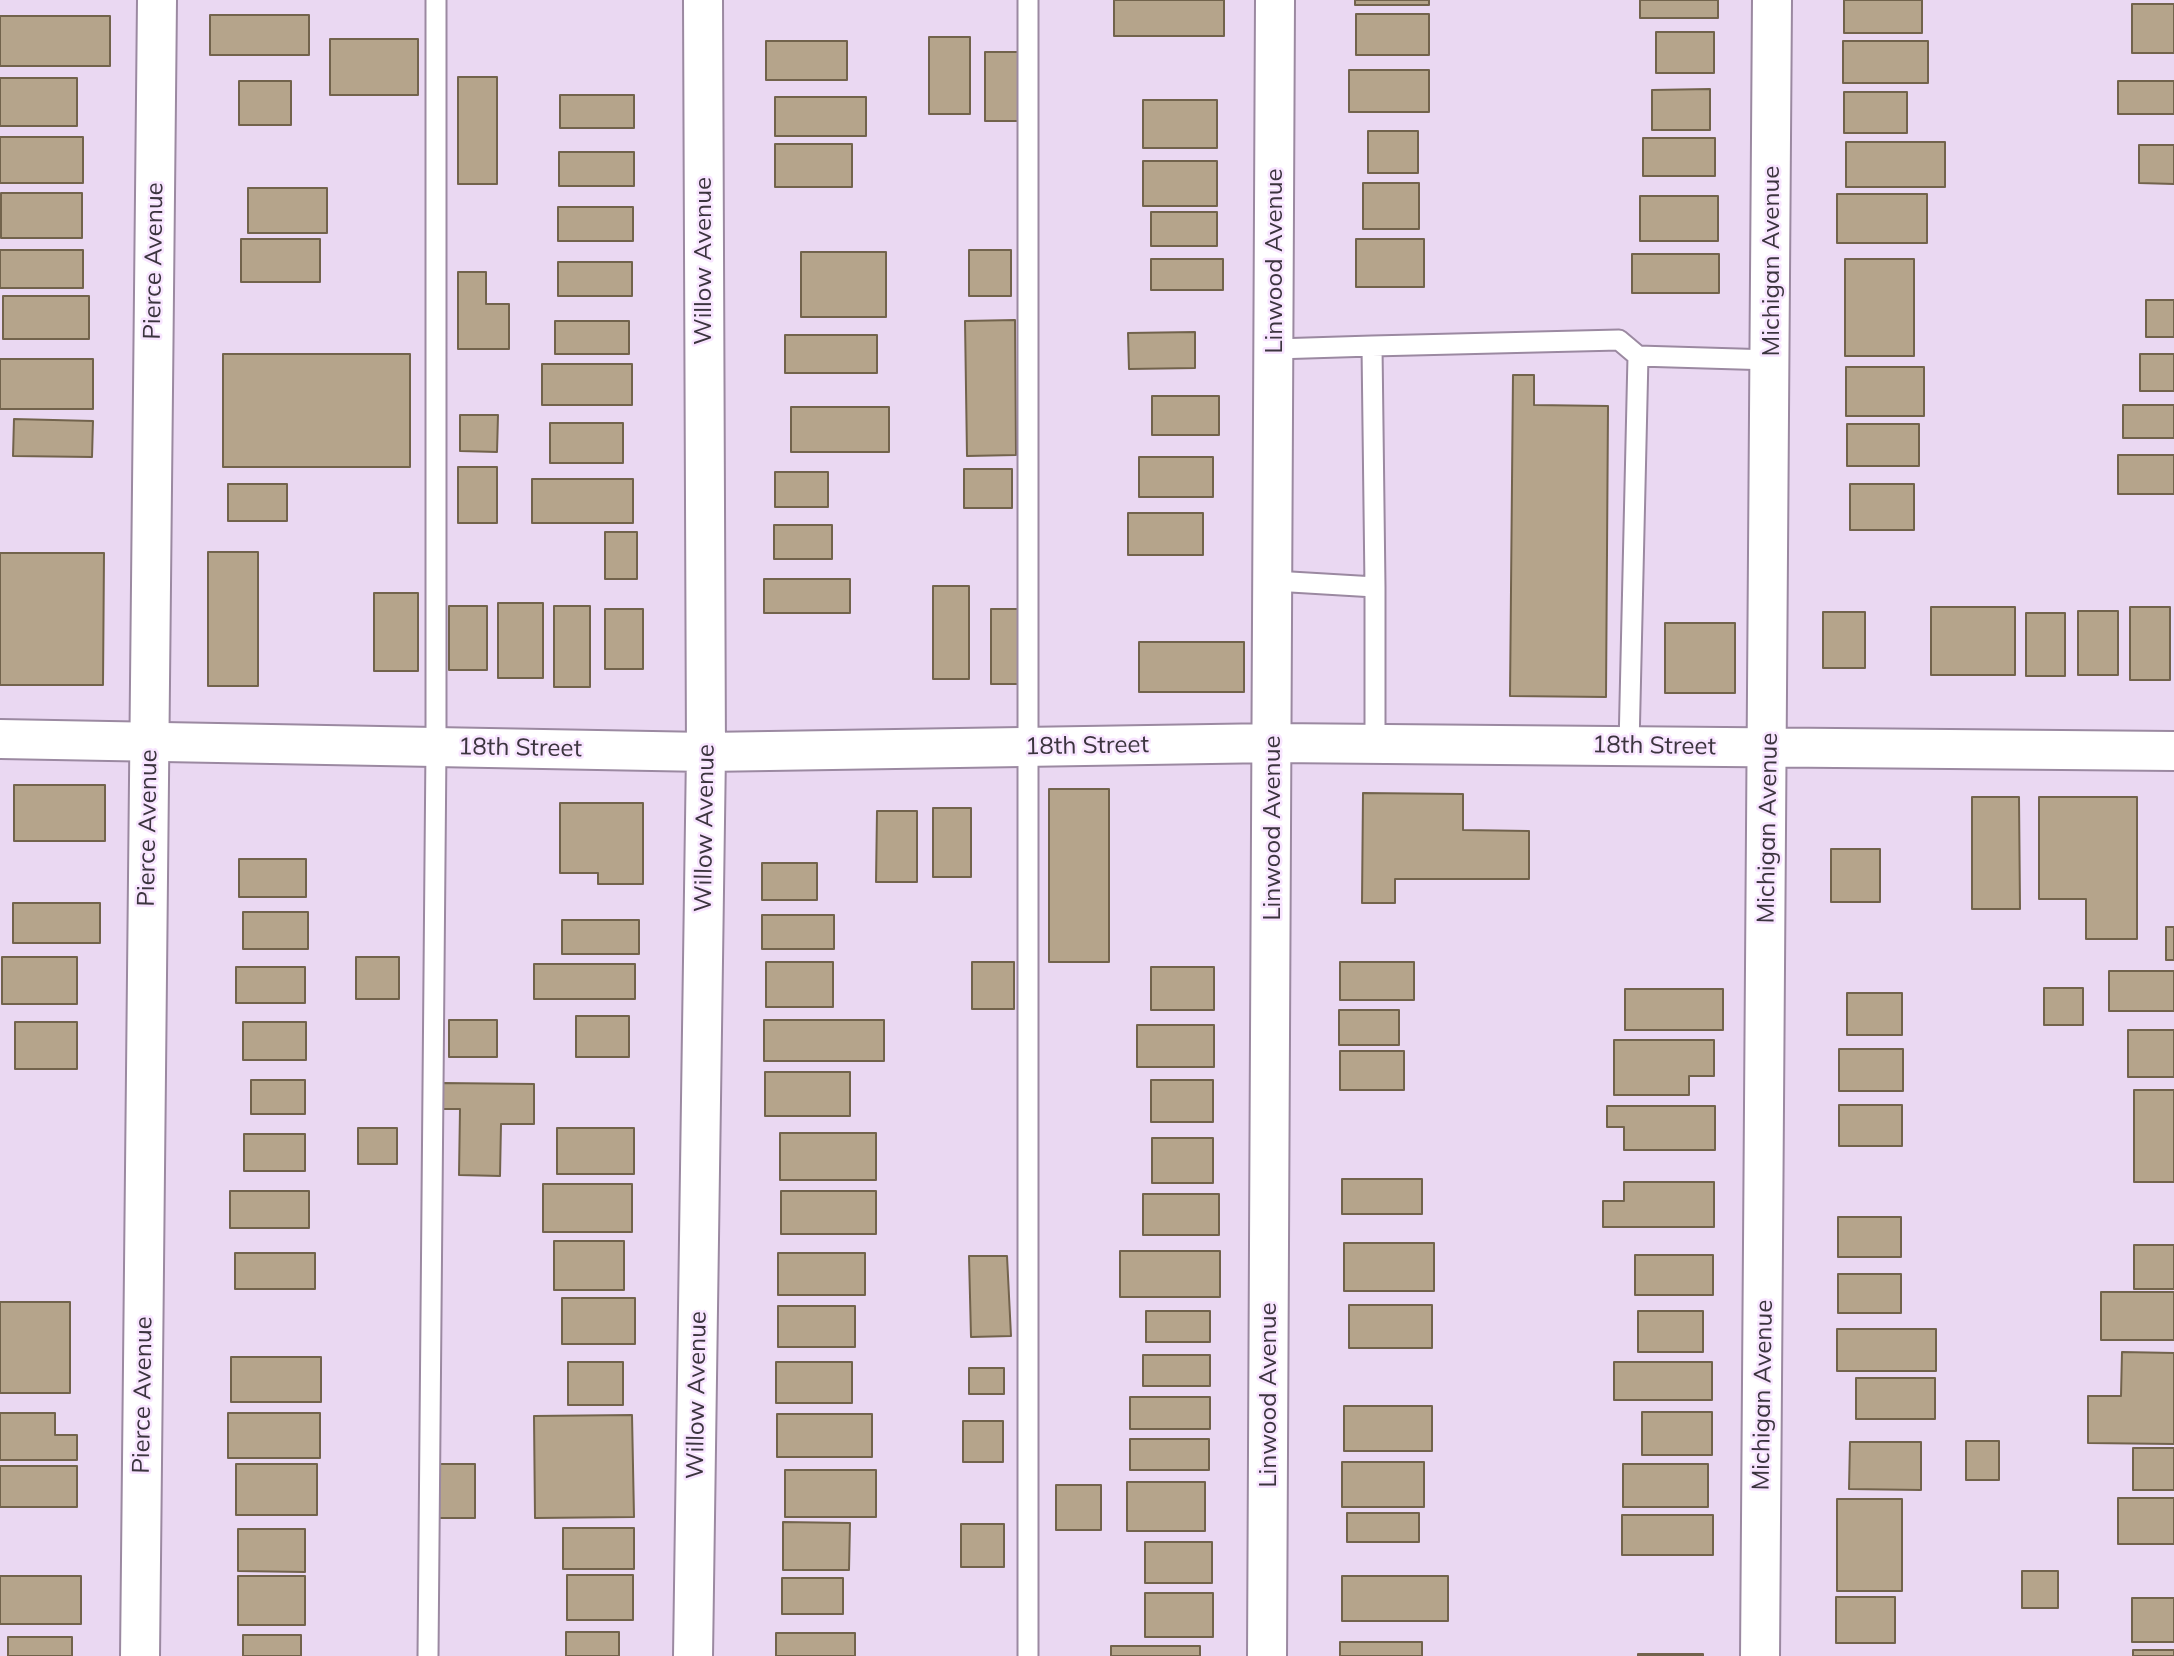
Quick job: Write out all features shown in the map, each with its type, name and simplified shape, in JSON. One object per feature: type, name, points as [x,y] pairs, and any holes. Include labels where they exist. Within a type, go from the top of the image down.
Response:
[{"type":"street","name":"Pierce Avenue","points":[[140,1656],[157,0]]},
{"type":"street","name":"Willow Avenue","points":[[693,1656],[706,752],[703,0]]},
{"type":"street","name":"Linwood Avenue","points":[[1267,1656],[1275,0]]},
{"type":"street","name":"Michigan Avenue","points":[[1760,1656],[1772,360],[1772,0]]},
{"type":"street","name":"18th Street","points":[[0,739],[706,752],[1273,743],[2174,751]]},
{"type":"lane","points":[[428,1656],[436,746],[436,0]]},
{"type":"lane","points":[[1028,0],[1028,1656]]},
{"type":"lane","points":[[1275,349],[1619,340],[1639,356],[1772,360]]},
{"type":"lane","points":[[1372,346],[1375,744]]},
{"type":"lane","points":[[1629,746],[1639,356]]},
{"type":"lane","points":[[1274,582],[1375,587]]},
{"type":"building","points":[[1114,0],[1224,0],[1224,36],[1114,36]]},
{"type":"building","points":[[1355,0],[1429,0],[1429,5],[1355,5]]},
{"type":"building","points":[[1640,0],[1718,0],[1718,18],[1640,18]]},
{"type":"building","points":[[1844,0],[1922,0],[1922,33],[1844,33]]},
{"type":"building","points":[[2132,4],[2174,4],[2174,53],[2132,53]]},
{"type":"building","points":[[1356,14],[1429,14],[1429,55],[1356,55]]},
{"type":"building","points":[[210,15],[309,15],[309,55],[210,55]]},
{"type":"building","points":[[0,16],[110,16],[110,66],[0,66]]},
{"type":"building","points":[[1656,32],[1714,32],[1714,73],[1656,73]]},
{"type":"building","points":[[929,37],[970,37],[970,114],[929,114]]},
{"type":"building","points":[[330,39],[418,39],[418,95],[330,95]]},
{"type":"building","points":[[766,41],[847,41],[847,80],[766,80]]},
{"type":"building","points":[[1843,41],[1928,41],[1928,83],[1843,83]]},
{"type":"building","points":[[985,52],[1021,52],[1021,121],[985,121]]},
{"type":"building","points":[[1349,70],[1429,70],[1429,112],[1349,112]]},
{"type":"building","points":[[458,77],[497,77],[497,184],[458,184]]},
{"type":"building","points":[[0,78],[77,78],[77,126],[0,126]]},
{"type":"building","points":[[239,81],[291,81],[291,125],[239,125]]},
{"type":"building","points":[[2118,81],[2174,81],[2174,114],[2118,114]]},
{"type":"building","points":[[1710,89],[1710,130],[1652,130],[1652,90]]},
{"type":"building","points":[[1844,92],[1907,92],[1907,133],[1844,133]]},
{"type":"building","points":[[560,95],[634,95],[634,128],[560,128]]},
{"type":"building","points":[[775,97],[866,97],[866,136],[775,136]]},
{"type":"building","points":[[1143,100],[1217,100],[1217,148],[1143,148]]},
{"type":"building","points":[[1368,131],[1418,131],[1418,173],[1368,173]]},
{"type":"building","points":[[0,137],[83,137],[83,183],[0,183]]},
{"type":"building","points":[[1643,138],[1715,138],[1715,176],[1643,176]]},
{"type":"building","points":[[1846,142],[1945,142],[1945,187],[1846,187]]},
{"type":"building","points":[[775,144],[852,144],[852,187],[775,187]]},
{"type":"building","points":[[2139,145],[2174,145],[2174,184],[2139,183]]},
{"type":"building","points":[[559,152],[634,152],[634,186],[559,186]]},
{"type":"building","points":[[1143,161],[1217,161],[1217,206],[1143,206]]},
{"type":"building","points":[[1363,183],[1419,183],[1419,229],[1363,229]]},
{"type":"building","points":[[248,188],[327,188],[327,233],[248,233]]},
{"type":"building","points":[[1,193],[82,193],[82,238],[1,238]]},
{"type":"building","points":[[1837,194],[1927,194],[1927,243],[1837,243]]},
{"type":"building","points":[[1640,196],[1718,196],[1718,241],[1640,241]]},
{"type":"building","points":[[558,207],[633,207],[633,241],[558,241]]},
{"type":"building","points":[[1151,212],[1217,212],[1217,246],[1151,246]]},
{"type":"building","points":[[241,239],[320,239],[320,282],[241,282]]},
{"type":"building","points":[[1356,239],[1424,239],[1424,287],[1356,287]]},
{"type":"building","points":[[0,250],[83,250],[83,288],[0,288]]},
{"type":"building","points":[[969,250],[1011,250],[1011,296],[969,296]]},
{"type":"building","points":[[801,252],[886,252],[886,317],[801,317]]},
{"type":"building","points":[[1632,254],[1719,254],[1719,293],[1632,293]]},
{"type":"building","points":[[1151,259],[1223,259],[1223,290],[1151,290]]},
{"type":"building","points":[[1845,259],[1914,259],[1914,356],[1845,356]]},
{"type":"building","points":[[558,262],[632,262],[632,296],[558,296]]},
{"type":"building","points":[[458,272],[486,272],[486,304],[509,304],[509,349],[458,349]]},
{"type":"building","points":[[3,296],[89,296],[89,339],[3,339]]},
{"type":"building","points":[[2146,300],[2174,300],[2174,337],[2146,337]]},
{"type":"building","points":[[1015,320],[1016,455],[967,456],[965,321]]},
{"type":"building","points":[[555,321],[629,321],[629,354],[555,354]]},
{"type":"building","points":[[1195,332],[1195,368],[1129,369],[1128,333]]},
{"type":"building","points":[[785,335],[877,335],[877,373],[785,373]]},
{"type":"building","points":[[223,354],[410,354],[410,467],[223,467]]},
{"type":"building","points":[[2140,354],[2174,354],[2174,391],[2140,391]]},
{"type":"building","points":[[0,359],[93,359],[93,409],[0,409]]},
{"type":"building","points":[[542,364],[632,364],[632,405],[542,405]]},
{"type":"building","points":[[1846,367],[1924,367],[1924,416],[1846,416]]},
{"type":"building","points":[[1513,375],[1534,375],[1534,405],[1608,406],[1606,697],[1510,696]]},
{"type":"building","points":[[1152,396],[1219,396],[1219,435],[1152,435]]},
{"type":"building","points":[[2123,405],[2174,405],[2174,438],[2123,438]]},
{"type":"building","points":[[791,407],[889,407],[889,452],[791,452]]},
{"type":"building","points":[[460,415],[498,415],[497,452],[460,451]]},
{"type":"building","points":[[14,419],[93,421],[92,457],[13,456]]},
{"type":"building","points":[[550,423],[623,423],[623,463],[550,463]]},
{"type":"building","points":[[1847,424],[1919,424],[1919,466],[1847,466]]},
{"type":"building","points":[[2118,455],[2174,455],[2174,494],[2118,494]]},
{"type":"building","points":[[1139,457],[1213,457],[1213,497],[1139,497]]},
{"type":"building","points":[[458,467],[497,467],[497,523],[458,523]]},
{"type":"building","points":[[964,469],[1012,469],[1012,508],[964,508]]},
{"type":"building","points":[[775,472],[828,472],[828,507],[775,507]]},
{"type":"building","points":[[532,479],[633,479],[633,523],[532,523]]},
{"type":"building","points":[[228,484],[287,484],[287,521],[228,521]]},
{"type":"building","points":[[1850,484],[1914,484],[1914,530],[1850,530]]},
{"type":"building","points":[[1128,513],[1203,513],[1203,555],[1128,555]]},
{"type":"building","points":[[774,525],[832,525],[832,559],[774,559]]},
{"type":"building","points":[[605,532],[637,532],[637,579],[605,579]]},
{"type":"building","points":[[208,552],[258,552],[258,686],[208,686]]},
{"type":"building","points":[[0,553],[104,553],[103,685],[0,685]]},
{"type":"building","points":[[764,579],[850,579],[850,613],[764,613]]},
{"type":"building","points":[[933,586],[969,586],[969,679],[933,679]]},
{"type":"building","points":[[374,593],[418,593],[418,671],[374,671]]},
{"type":"building","points":[[498,603],[543,603],[543,678],[498,678]]},
{"type":"building","points":[[449,606],[487,606],[487,670],[449,670]]},
{"type":"building","points":[[554,606],[590,606],[590,687],[554,687]]},
{"type":"building","points":[[1931,607],[2015,607],[2015,675],[1931,675]]},
{"type":"building","points":[[2130,607],[2170,607],[2170,680],[2130,680]]},
{"type":"building","points":[[605,609],[643,609],[643,669],[605,669]]},
{"type":"building","points":[[991,609],[1025,609],[1025,684],[991,684]]},
{"type":"building","points":[[2078,611],[2118,611],[2118,675],[2078,675]]},
{"type":"building","points":[[1823,612],[1865,612],[1865,668],[1823,668]]},
{"type":"building","points":[[2026,613],[2065,613],[2065,676],[2026,676]]},
{"type":"building","points":[[1665,623],[1735,623],[1735,693],[1665,693]]},
{"type":"building","points":[[1139,642],[1244,642],[1244,692],[1139,692]]},
{"type":"building","points":[[14,785],[105,785],[105,841],[14,841]]},
{"type":"building","points":[[1049,789],[1109,789],[1109,962],[1049,962]]},
{"type":"building","points":[[1363,793],[1463,794],[1463,830],[1529,831],[1529,879],[1395,879],[1395,903],[1362,903]]},
{"type":"building","points":[[1972,797],[2019,797],[2020,909],[1972,909]]},
{"type":"building","points":[[2039,797],[2137,797],[2137,939],[2086,939],[2086,899],[2039,899]]},
{"type":"building","points":[[560,803],[643,803],[643,884],[598,884],[598,873],[560,873]]},
{"type":"building","points":[[933,808],[971,808],[971,877],[933,877]]},
{"type":"building","points":[[877,811],[917,811],[917,882],[876,882]]},
{"type":"building","points":[[1831,849],[1880,849],[1880,902],[1831,902]]},
{"type":"building","points":[[239,859],[306,859],[306,897],[239,897]]},
{"type":"building","points":[[762,863],[817,863],[817,900],[762,900]]},
{"type":"building","points":[[13,903],[100,903],[100,943],[13,943]]},
{"type":"building","points":[[243,912],[308,912],[308,949],[243,949]]},
{"type":"building","points":[[762,915],[834,915],[834,949],[762,949]]},
{"type":"building","points":[[562,920],[639,920],[639,954],[562,954]]},
{"type":"building","points":[[2166,927],[2174,927],[2174,960],[2166,960]]},
{"type":"building","points":[[2,957],[77,957],[77,1004],[2,1004]]},
{"type":"building","points":[[356,957],[399,957],[399,999],[356,999]]},
{"type":"building","points":[[766,962],[833,962],[833,1007],[766,1007]]},
{"type":"building","points":[[972,962],[1014,962],[1014,1009],[972,1009]]},
{"type":"building","points":[[1340,962],[1414,962],[1414,1000],[1340,1000]]},
{"type":"building","points":[[534,964],[635,964],[635,999],[534,999]]},
{"type":"building","points":[[236,967],[305,967],[305,1003],[236,1003]]},
{"type":"building","points":[[1151,967],[1214,967],[1214,1010],[1151,1010]]},
{"type":"building","points":[[2109,971],[2174,971],[2174,1011],[2109,1011]]},
{"type":"building","points":[[2044,988],[2083,988],[2083,1025],[2044,1025]]},
{"type":"building","points":[[1625,989],[1723,989],[1723,1030],[1625,1030]]},
{"type":"building","points":[[1847,993],[1902,993],[1902,1035],[1847,1035]]},
{"type":"building","points":[[1339,1010],[1399,1010],[1399,1045],[1339,1045]]},
{"type":"building","points":[[576,1016],[629,1016],[629,1057],[576,1057]]},
{"type":"building","points":[[449,1020],[497,1020],[497,1057],[449,1057]]},
{"type":"building","points":[[764,1020],[884,1020],[884,1061],[764,1061]]},
{"type":"building","points":[[15,1022],[77,1022],[77,1069],[15,1069]]},
{"type":"building","points":[[243,1022],[306,1022],[306,1060],[243,1060]]},
{"type":"building","points":[[1137,1025],[1214,1025],[1214,1067],[1137,1067]]},
{"type":"building","points":[[2128,1030],[2174,1030],[2174,1077],[2128,1077]]},
{"type":"building","points":[[1614,1040],[1714,1040],[1714,1076],[1689,1076],[1689,1095],[1614,1095]]},
{"type":"building","points":[[1839,1049],[1903,1049],[1903,1091],[1839,1091]]},
{"type":"building","points":[[1340,1051],[1404,1051],[1404,1090],[1340,1090]]},
{"type":"building","points":[[765,1072],[850,1072],[850,1116],[765,1116]]},
{"type":"building","points":[[251,1080],[305,1080],[305,1114],[251,1114]]},
{"type":"building","points":[[1151,1080],[1213,1080],[1213,1122],[1151,1122]]},
{"type":"building","points":[[442,1083],[534,1084],[534,1124],[501,1124],[500,1176],[459,1175],[460,1109],[441,1109]]},
{"type":"building","points":[[2134,1090],[2174,1090],[2174,1182],[2134,1182]]},
{"type":"building","points":[[1839,1105],[1902,1105],[1902,1146],[1839,1146]]},
{"type":"building","points":[[1607,1106],[1715,1106],[1715,1150],[1624,1150],[1624,1127],[1607,1127]]},
{"type":"building","points":[[358,1128],[397,1128],[397,1164],[358,1164]]},
{"type":"building","points":[[557,1128],[634,1128],[634,1174],[557,1174]]},
{"type":"building","points":[[780,1133],[876,1133],[876,1180],[780,1180]]},
{"type":"building","points":[[244,1134],[305,1134],[305,1171],[244,1171]]},
{"type":"building","points":[[1152,1138],[1213,1138],[1213,1183],[1152,1183]]},
{"type":"building","points":[[1342,1179],[1422,1179],[1422,1214],[1342,1214]]},
{"type":"building","points":[[1624,1182],[1714,1182],[1714,1227],[1603,1227],[1603,1201],[1624,1201]]},
{"type":"building","points":[[543,1184],[632,1184],[632,1232],[543,1232]]},
{"type":"building","points":[[230,1191],[309,1191],[309,1228],[230,1228]]},
{"type":"building","points":[[781,1191],[876,1191],[876,1234],[781,1234]]},
{"type":"building","points":[[1143,1194],[1219,1194],[1219,1235],[1143,1235]]},
{"type":"building","points":[[1838,1217],[1901,1217],[1901,1257],[1838,1257]]},
{"type":"building","points":[[554,1241],[624,1241],[624,1290],[554,1290]]},
{"type":"building","points":[[1344,1243],[1434,1243],[1434,1291],[1344,1291]]},
{"type":"building","points":[[2134,1245],[2174,1245],[2174,1289],[2134,1289]]},
{"type":"building","points":[[1120,1251],[1220,1251],[1220,1297],[1120,1297]]},
{"type":"building","points":[[235,1253],[315,1253],[315,1289],[235,1289]]},
{"type":"building","points":[[778,1253],[865,1253],[865,1295],[778,1295]]},
{"type":"building","points":[[1635,1255],[1713,1255],[1713,1295],[1635,1295]]},
{"type":"building","points":[[969,1256],[1007,1256],[1011,1336],[971,1337]]},
{"type":"building","points":[[1838,1274],[1901,1274],[1901,1313],[1838,1313]]},
{"type":"building","points":[[2101,1292],[2174,1292],[2174,1340],[2101,1340]]},
{"type":"building","points":[[562,1298],[635,1298],[635,1344],[562,1344]]},
{"type":"building","points":[[0,1302],[70,1302],[70,1393],[0,1393]]},
{"type":"building","points":[[1349,1305],[1432,1305],[1432,1348],[1349,1348]]},
{"type":"building","points":[[778,1306],[855,1306],[855,1347],[778,1347]]},
{"type":"building","points":[[1146,1311],[1210,1311],[1210,1342],[1146,1342]]},
{"type":"building","points":[[1638,1311],[1703,1311],[1703,1352],[1638,1352]]},
{"type":"building","points":[[1837,1329],[1936,1329],[1936,1371],[1837,1371]]},
{"type":"building","points":[[2122,1352],[2174,1353],[2174,1444],[2088,1443],[2088,1396],[2121,1396]]},
{"type":"building","points":[[1143,1355],[1210,1355],[1210,1386],[1143,1386]]},
{"type":"building","points":[[231,1357],[321,1357],[321,1402],[231,1402]]},
{"type":"building","points":[[568,1362],[623,1362],[623,1405],[568,1405]]},
{"type":"building","points":[[776,1362],[852,1362],[852,1403],[776,1403]]},
{"type":"building","points":[[1614,1362],[1712,1362],[1712,1400],[1614,1400]]},
{"type":"building","points":[[969,1368],[1004,1368],[1004,1394],[969,1394]]},
{"type":"building","points":[[1856,1378],[1935,1378],[1935,1419],[1856,1419]]},
{"type":"building","points":[[1130,1397],[1210,1397],[1210,1429],[1130,1429]]},
{"type":"building","points":[[1344,1406],[1432,1406],[1432,1451],[1344,1451]]},
{"type":"building","points":[[1642,1412],[1712,1412],[1712,1455],[1642,1455]]},
{"type":"building","points":[[0,1413],[55,1413],[55,1435],[77,1435],[77,1460],[0,1460]]},
{"type":"building","points":[[228,1413],[320,1413],[320,1458],[228,1458]]},
{"type":"building","points":[[777,1414],[872,1414],[872,1457],[777,1457]]},
{"type":"building","points":[[632,1415],[634,1517],[535,1518],[534,1416]]},
{"type":"building","points":[[963,1421],[1003,1421],[1003,1462],[963,1462]]},
{"type":"building","points":[[1130,1439],[1209,1439],[1209,1470],[1130,1470]]},
{"type":"building","points":[[1966,1441],[1999,1441],[1999,1480],[1966,1480]]},
{"type":"building","points":[[1850,1442],[1921,1442],[1921,1490],[1849,1489]]},
{"type":"building","points":[[2133,1448],[2174,1448],[2174,1490],[2133,1490]]},
{"type":"building","points":[[1342,1462],[1424,1462],[1424,1507],[1342,1507]]},
{"type":"building","points":[[236,1464],[317,1464],[317,1515],[236,1515]]},
{"type":"building","points":[[435,1464],[475,1464],[475,1518],[435,1518]]},
{"type":"building","points":[[1623,1464],[1708,1464],[1708,1507],[1623,1507]]},
{"type":"building","points":[[0,1466],[77,1466],[77,1507],[0,1507]]},
{"type":"building","points":[[785,1470],[876,1470],[876,1517],[785,1517]]},
{"type":"building","points":[[1127,1482],[1205,1482],[1205,1531],[1127,1531]]},
{"type":"building","points":[[1056,1485],[1101,1485],[1101,1530],[1056,1530]]},
{"type":"building","points":[[2118,1498],[2174,1498],[2174,1544],[2118,1544]]},
{"type":"building","points":[[1837,1499],[1902,1499],[1902,1591],[1837,1591]]},
{"type":"building","points":[[1347,1513],[1419,1513],[1419,1542],[1347,1542]]},
{"type":"building","points":[[1622,1515],[1713,1515],[1713,1555],[1622,1555]]},
{"type":"building","points":[[783,1522],[850,1523],[849,1570],[783,1570]]},
{"type":"building","points":[[961,1524],[1004,1524],[1004,1567],[961,1567]]},
{"type":"building","points":[[563,1528],[634,1528],[634,1569],[563,1569]]},
{"type":"building","points":[[238,1529],[305,1529],[305,1572],[238,1571]]},
{"type":"building","points":[[1145,1542],[1212,1542],[1212,1583],[1145,1583]]},
{"type":"building","points":[[2022,1571],[2058,1571],[2058,1608],[2022,1608]]},
{"type":"building","points":[[567,1575],[633,1575],[633,1620],[567,1620]]},
{"type":"building","points":[[0,1576],[81,1576],[81,1624],[0,1624]]},
{"type":"building","points":[[238,1576],[305,1576],[305,1625],[238,1625]]},
{"type":"building","points":[[1342,1576],[1448,1576],[1448,1621],[1342,1621]]},
{"type":"building","points":[[782,1578],[843,1578],[843,1614],[782,1614]]},
{"type":"building","points":[[1145,1593],[1213,1593],[1213,1637],[1145,1637]]},
{"type":"building","points":[[1836,1597],[1895,1597],[1895,1643],[1836,1643]]},
{"type":"building","points":[[2132,1598],[2174,1598],[2174,1642],[2132,1642]]},
{"type":"building","points":[[566,1632],[619,1632],[619,1656],[566,1656]]},
{"type":"building","points":[[776,1633],[855,1633],[855,1656],[776,1656]]},
{"type":"building","points":[[243,1635],[301,1635],[301,1656],[243,1656]]},
{"type":"building","points":[[8,1637],[72,1637],[72,1656],[8,1656]]},
{"type":"building","points":[[1340,1642],[1422,1642],[1422,1656],[1340,1656]]},
{"type":"building","points":[[1111,1646],[1200,1646],[1200,1656],[1111,1656]]},
{"type":"building","points":[[2133,1650],[2174,1650],[2174,1656],[2133,1656]]},
{"type":"building","points":[[1703,1654],[1703,1656],[1638,1656]]}]
